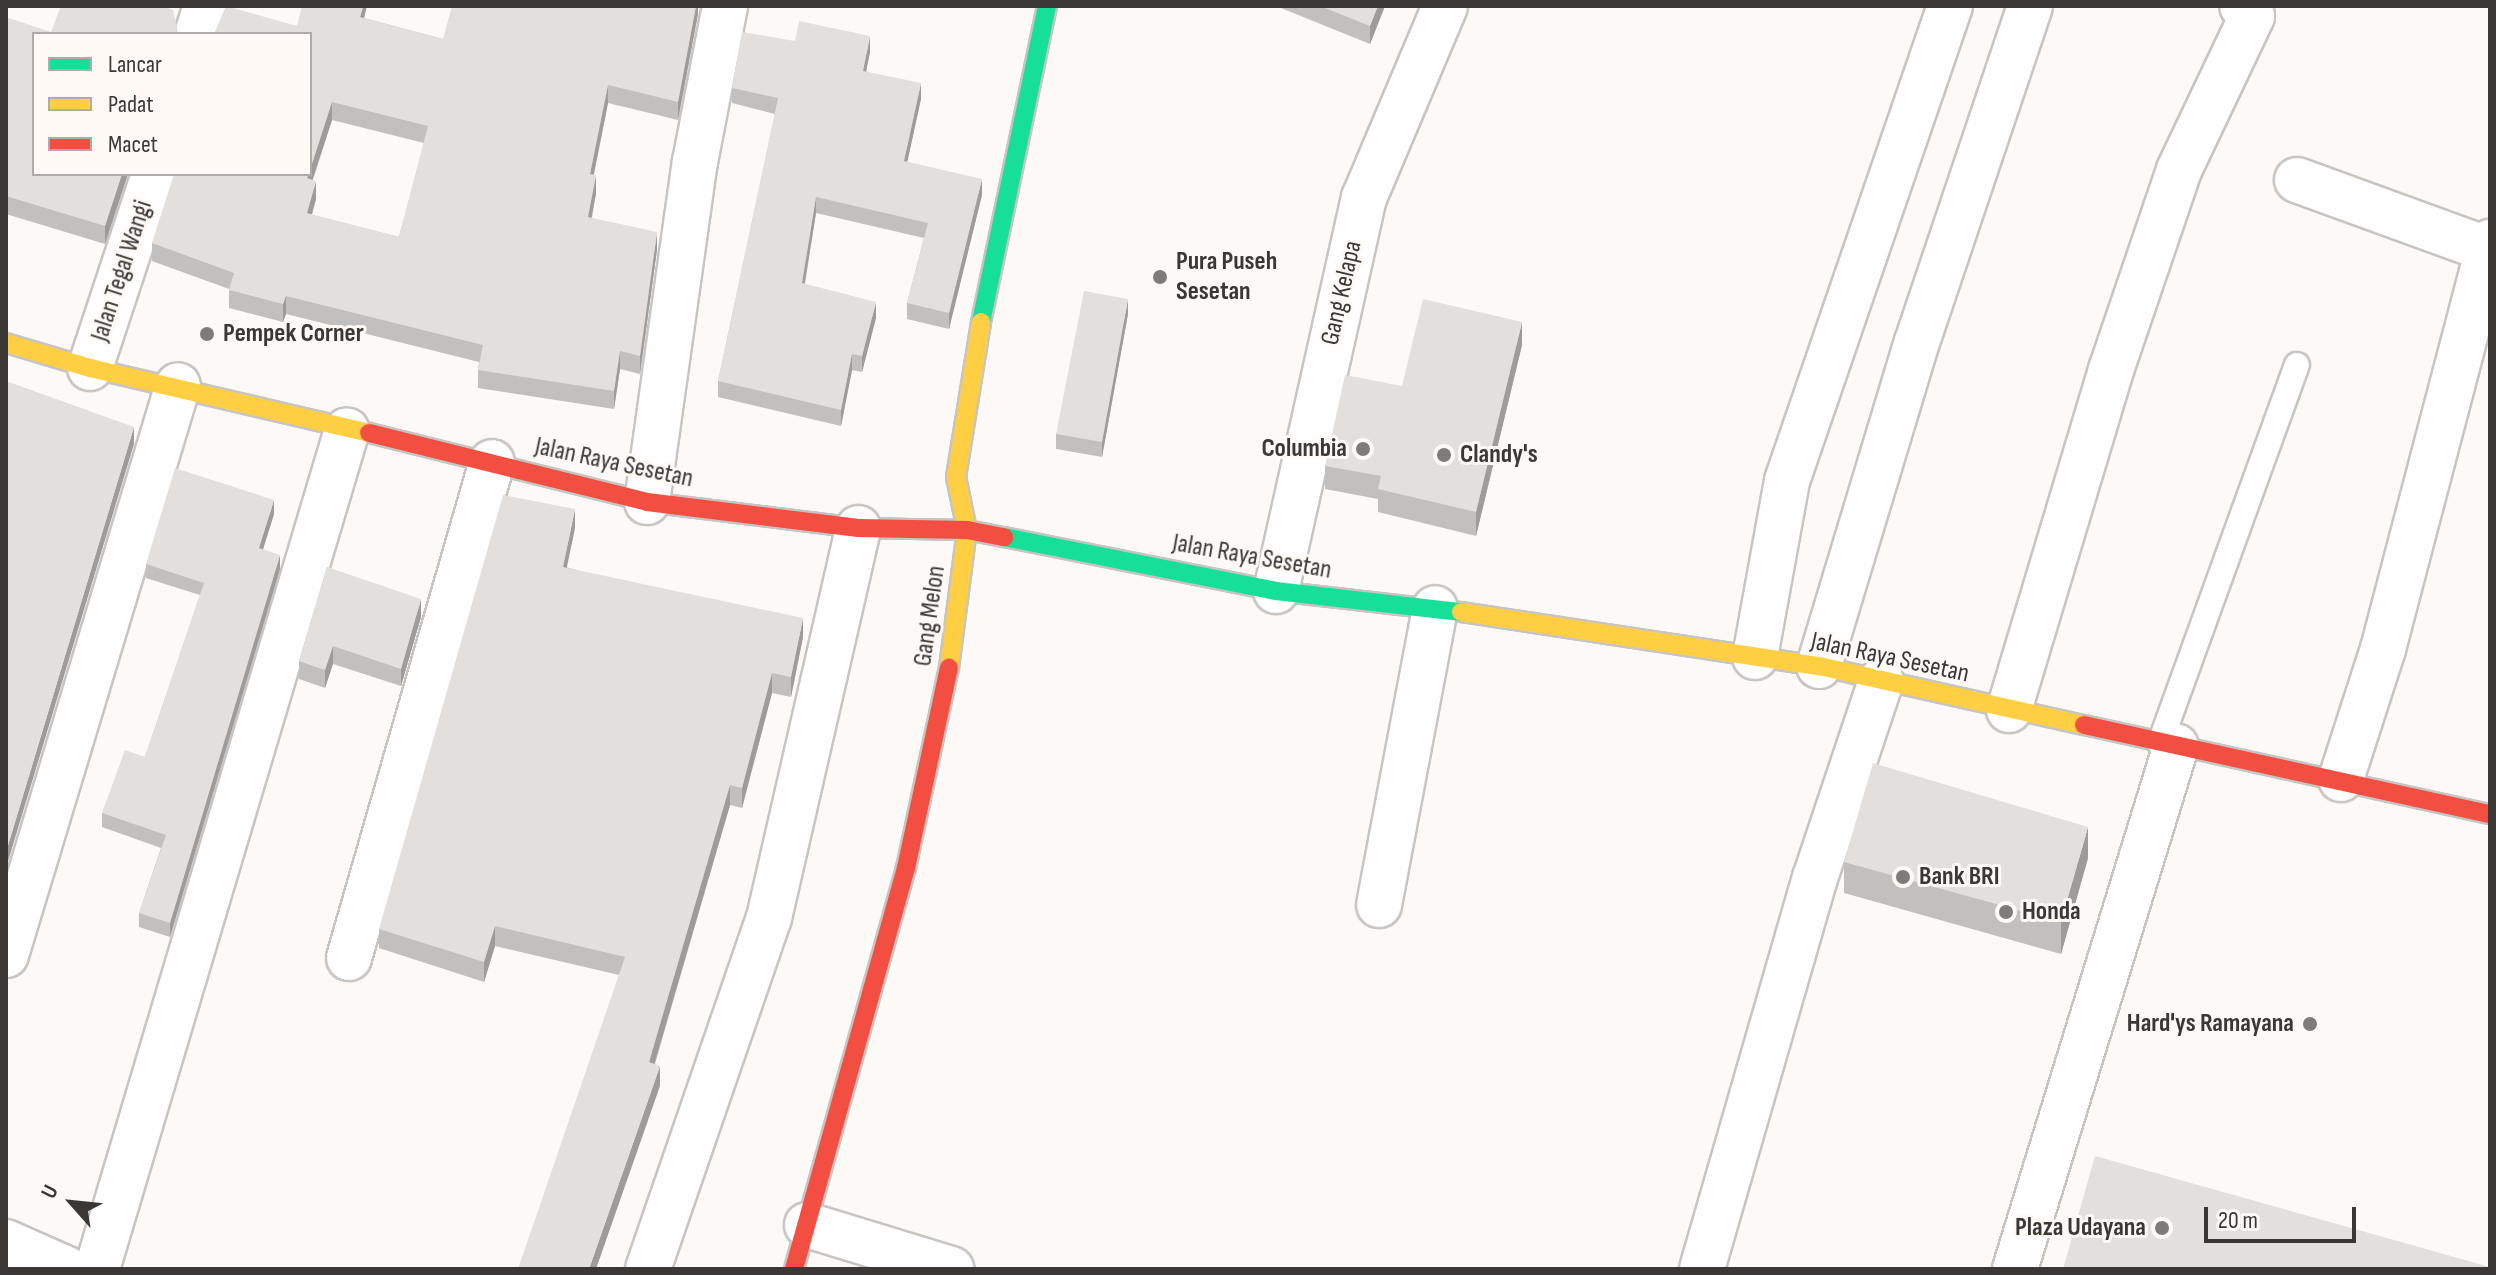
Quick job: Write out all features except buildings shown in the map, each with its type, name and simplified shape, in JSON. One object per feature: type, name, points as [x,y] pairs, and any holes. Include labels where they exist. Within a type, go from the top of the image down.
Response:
[{"type":"main road","name":"Gang Melon","points":[[794,1269],[906,868],[956,636],[967,530],[956,477],[972,363],[1047,6]]},
{"type":"main road","name":"Jalan Raya Sesetan","points":[[6,343],[90,368],[178,385],[347,430],[492,462],[647,502],[858,528],[967,530],[1276,591],[1435,608],[1819,666],[2490,814]]},
{"type":"street","points":[[198,32],[206,6]]},
{"type":"street","points":[[647,502],[680,254],[725,6]]},
{"type":"street","name":"Gang Kelapa","points":[[1276,591],[1364,198],[1445,6]]},
{"type":"street","points":[[1755,657],[1787,481],[1950,6]]},
{"type":"street","points":[[1819,666],[1898,399],[2030,6]]},
{"type":"street","points":[[2009,710],[2111,370],[2179,170],[2252,16],[2242,6]]},
{"type":"street","name":"Jalan Tegal Wangi","points":[[90,368],[153,176]]},
{"type":"street","points":[[2297,180],[2488,246],[2383,649],[2341,779]]},
{"type":"street","points":[[6,955],[178,385]]},
{"type":"street","points":[[97,1269],[347,430]]},
{"type":"street","points":[[349,958],[492,462]]},
{"type":"street","points":[[648,1269],[769,918],[858,528]]},
{"type":"street","points":[[1379,905],[1435,608]]},
{"type":"street","points":[[1702,1269],[1806,907],[1881,681]]},
{"type":"street","points":[[2015,1269],[2168,745]]},
{"type":"street","points":[[807,1225],[951,1269]]},
{"type":"street","points":[[6,1242],[67,1269]]},
{"type":"lane","points":[[2168,745],[2297,365]]},
{"type":"traffic: fast","points":[[981,322],[1047,6]]},
{"type":"traffic: fast","points":[[1004,537],[1276,591],[1461,612]]},
{"type":"traffic: slow","points":[[949,668],[967,530],[956,477],[981,322]]},
{"type":"traffic: slow","points":[[6,343],[90,368],[369,433]]},
{"type":"traffic: slow","points":[[1461,612],[1819,666],[2084,725]]},
{"type":"traffic: jam","points":[[369,433],[647,502],[858,528],[967,530],[1004,537]]},
{"type":"traffic: jam","points":[[794,1269],[906,868],[949,668]]},
{"type":"traffic: jam","points":[[2084,725],[2490,814]]},
{"type":"place","name":"Pura Puseh Sesetan","points":[[1160,277]]},
{"type":"place","name":"Pempek Corner","points":[[207,334]]},
{"type":"place","name":"Columbia","points":[[1363,449]]},
{"type":"place","name":"Clandy's","points":[[1444,455]]},
{"type":"place","name":"Bank BRI","points":[[1903,877]]},
{"type":"place","name":"Honda","points":[[2006,912]]},
{"type":"place","name":"Hard'ys Ramayana","points":[[2310,1024]]},
{"type":"place","name":"Plaza Udayana","points":[[2162,1228]]}]
